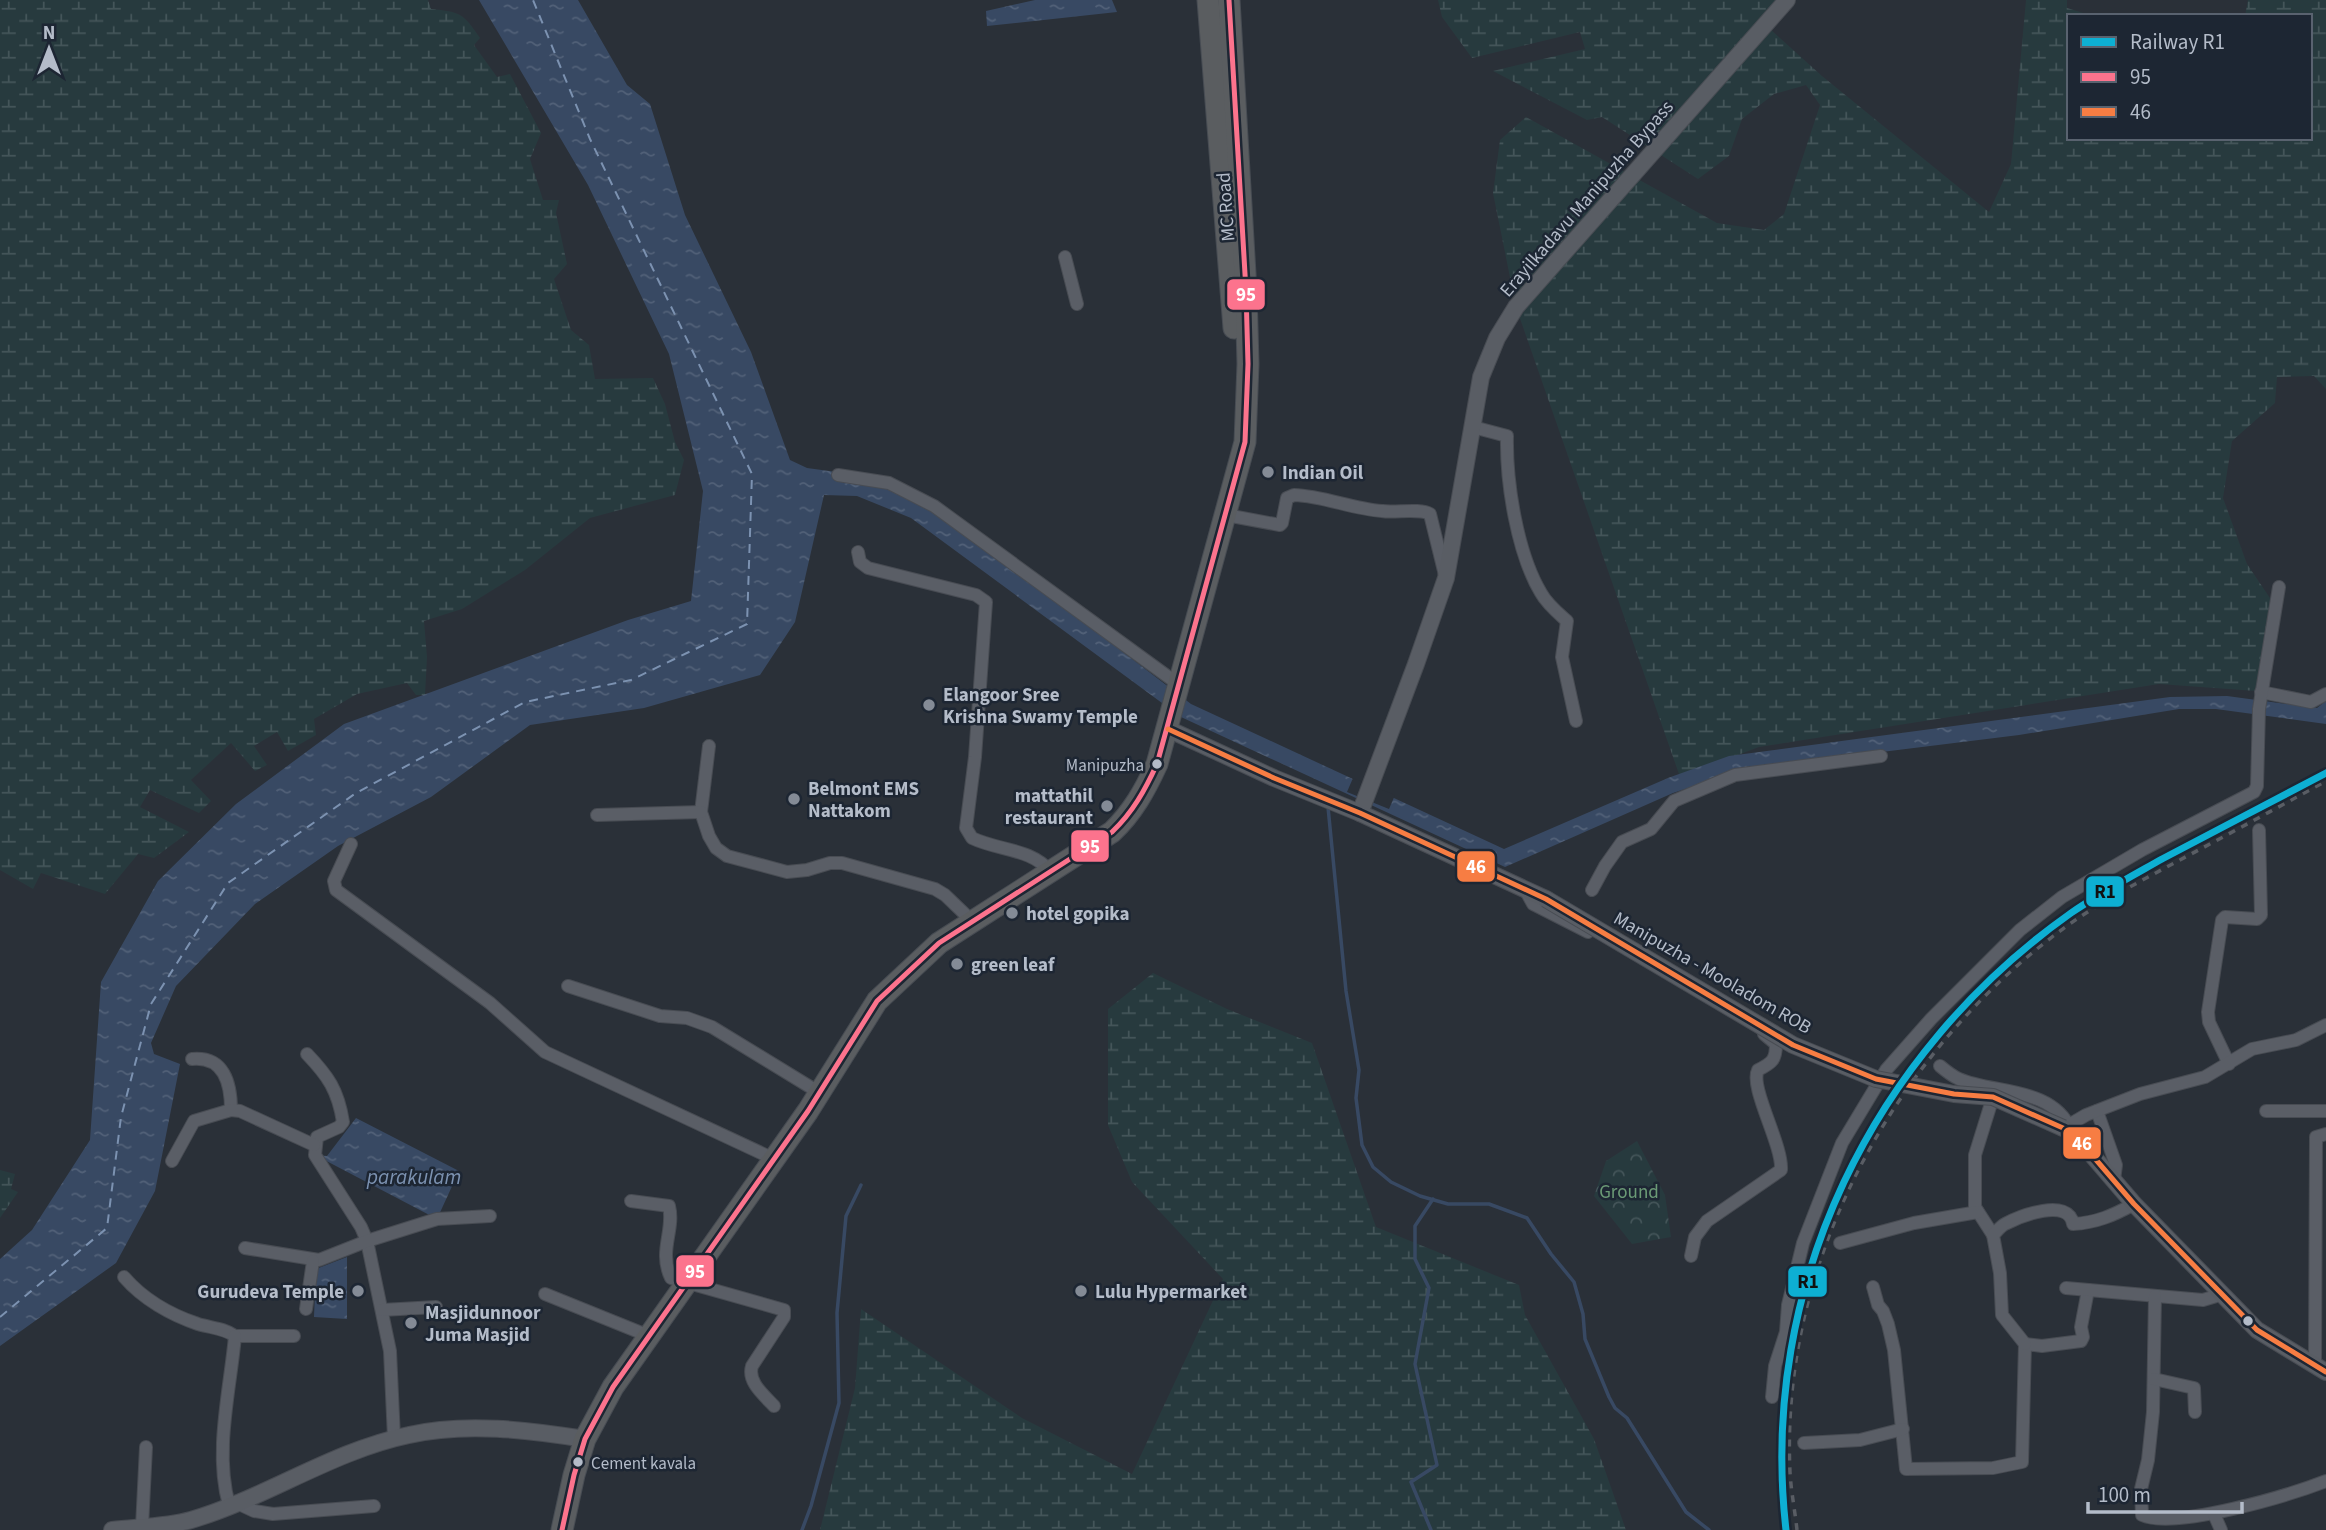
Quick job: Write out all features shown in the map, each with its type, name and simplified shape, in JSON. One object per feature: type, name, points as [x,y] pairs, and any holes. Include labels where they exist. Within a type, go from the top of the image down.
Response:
[{"type":"highway","name":"MC Road","points":[[1209,0],[1234,326],[1246,414]]},
{"type":"highway","name":"MC Road","points":[[562,1530],[585,1439],[612,1387],[689,1282],[820,1093],[877,1001],[939,943],[1112,832],[1130,813],[1145,791],[1157,764],[1242,459],[1248,365],[1246,291],[1229,0]]},
{"type":"main road","name":"Erayilkadavu Manipuzha Bypass","points":[[1360,813],[1446,578],[1482,377],[1497,338],[1516,307],[1787,0]]},
{"type":"main road","name":"Manipuzha - Mooladom ROB","points":[[1168,729],[1360,813],[1546,900],[1793,1045],[1876,1079],[1954,1094],[1993,1097],[2068,1129]]},
{"type":"main road","points":[[2068,1129],[2134,1203],[2257,1330],[2321,1369]]},
{"type":"main road","points":[[112,1530],[185,1522],[394,1438],[439,1431],[488,1430],[585,1439]]},
{"type":"street","points":[[1065,257],[1077,304]]},
{"type":"street","points":[[1472,427],[1507,436],[1507,467],[1515,517],[1534,580],[1543,597],[1567,621],[1562,657],[1576,721]]},
{"type":"street","points":[[838,475],[890,483],[934,506],[1176,691]]},
{"type":"street","points":[[1226,515],[1280,525],[1284,519],[1287,498],[1294,495],[1376,511],[1427,512],[1432,519],[1446,578]]},
{"type":"street","points":[[858,552],[860,562],[868,568],[976,595],[986,602],[967,828],[972,838],[1029,855],[1042,861],[1051,872]]},
{"type":"street","points":[[1772,1397],[1776,1366],[1786,1332],[1788,1305],[1803,1243],[1842,1143],[1886,1070],[1931,1019],[2020,930],[2062,897],[2142,850],[2252,794],[2256,786],[2261,693],[2279,587]]},
{"type":"street","points":[[2261,693],[2311,702],[2326,694]]},
{"type":"street","points":[[709,746],[701,812],[716,848],[727,856],[787,872],[836,863],[862,867],[935,890],[972,921]]},
{"type":"street","points":[[1592,890],[1622,842],[1651,829],[1674,801],[1735,775],[1881,756]]},
{"type":"street","points":[[597,815],[701,812]]},
{"type":"street","points":[[2230,1064],[2209,1022],[2208,1012],[2222,920],[2225,917],[2256,919],[2261,915],[2259,830]]},
{"type":"street","points":[[351,844],[334,881],[337,890],[490,1003],[545,1052],[774,1159]]},
{"type":"street","points":[[1526,891],[1533,904],[1602,939],[1760,1031],[1776,1044],[1774,1062],[1758,1070],[1755,1077],[1781,1170],[1707,1221],[1698,1231],[1691,1256]]},
{"type":"street","points":[[568,986],[660,1016],[687,1018],[712,1027],[820,1093]]},
{"type":"street","points":[[1940,1066],[1965,1081],[2025,1094],[2054,1110],[2068,1129],[2097,1111],[2140,1094],[2196,1081],[2256,1048],[2300,1039],[2326,1025]]},
{"type":"street","points":[[307,1054],[330,1078],[343,1122],[339,1127],[317,1138],[315,1155],[361,1227],[367,1241],[390,1351],[394,1438]]},
{"type":"street","points":[[192,1059],[209,1060],[223,1073],[230,1085],[231,1110]]},
{"type":"street","points":[[1873,1287],[1878,1305],[1884,1311],[1894,1350],[1906,1469],[1993,1468],[2022,1462],[2025,1344],[2002,1315],[2000,1273],[1993,1235],[1975,1207],[1975,1155],[1993,1097]]},
{"type":"street","points":[[172,1161],[194,1121],[231,1110],[264,1121],[314,1146]]},
{"type":"street","points":[[2097,1111],[2116,1164],[2114,1180]]},
{"type":"street","points":[[2266,1111],[2326,1111]]},
{"type":"street","points":[[2321,1369],[2320,1188],[2316,1137],[2326,1134]]},
{"type":"street","points":[[631,1201],[669,1206],[665,1257],[671,1278],[784,1310],[784,1317],[750,1373],[752,1381],[774,1406]]},
{"type":"street","points":[[1993,1235],[2004,1224],[2052,1209],[2066,1211],[2072,1217],[2073,1224],[2090,1223],[2134,1203]]},
{"type":"street","points":[[1840,1243],[1914,1223],[1978,1212]]},
{"type":"street","points":[[245,1248],[313,1261],[437,1219],[490,1216]]},
{"type":"street","points":[[306,1309],[313,1261]]},
{"type":"street","points":[[124,1277],[133,1288],[164,1310],[199,1324],[228,1331],[235,1336],[293,1336]]},
{"type":"street","points":[[2066,1288],[2203,1300],[2222,1294]]},
{"type":"street","points":[[2025,1344],[2042,1346],[2081,1341],[2088,1290]]},
{"type":"street","points":[[545,1294],[649,1336]]},
{"type":"street","points":[[2155,1296],[2153,1412],[2148,1460],[2141,1489],[2142,1515],[2171,1522],[2289,1496],[2326,1481]]},
{"type":"street","points":[[382,1310],[436,1307]]},
{"type":"street","points":[[235,1336],[225,1423],[223,1486],[233,1504],[273,1514],[374,1506]]},
{"type":"street","points":[[2154,1379],[2194,1388],[2195,1412]]},
{"type":"street","points":[[1804,1443],[1860,1440],[1903,1429]]},
{"type":"street","points":[[142,1527],[146,1447]]},
{"type":"street","points":[[2214,1514],[2221,1530]]},
{"type":"green space","points":[[0,0],[428,0],[431,9],[460,15],[480,38],[474,45],[497,77],[510,74],[541,133],[530,159],[543,200],[559,200],[556,213],[567,264],[554,279],[571,330],[589,345],[595,379],[653,378],[684,460],[675,495],[590,518],[525,570],[462,609],[424,621],[427,657],[425,695],[416,695],[407,683],[357,694],[314,719],[316,735],[288,751],[277,732],[254,746],[267,765],[255,771],[231,743],[191,780],[211,801],[199,813],[150,790],[140,807],[189,832],[154,858],[138,854],[105,894],[41,873],[33,889],[0,870]]},
{"type":"green space","points":[[1438,0],[1778,0],[1770,29],[1822,76],[1989,212],[2011,164],[2026,0],[2067,0],[2067,8],[2086,14],[2067,14],[2067,140],[2312,140],[2312,14],[2245,14],[2248,0],[2326,0],[2326,389],[2314,376],[2277,377],[2275,403],[2232,441],[2223,498],[2247,564],[2272,601],[2256,691],[2159,684],[1759,747],[1680,777],[1516,307],[1493,193],[1500,140],[1526,117],[1717,223],[1764,230],[1784,214],[1820,105],[1806,85],[1774,94],[1742,119],[1729,156],[1698,179],[1602,117],[1587,120],[1493,71],[1585,49],[1580,32],[1472,58],[1442,17]]},
{"type":"green space","points":[[1153,973],[1227,1009],[1312,1043],[1376,1227],[1519,1285],[1525,1315],[1594,1439],[1626,1530],[820,1530],[855,1388],[861,1309],[1022,1418],[1132,1474],[1223,1279],[1132,1182],[1108,1125],[1108,1009]]},
{"type":"green space","name":"Ground","points":[[1637,1141],[1665,1195],[1671,1237],[1632,1244],[1594,1196],[1606,1161]]},
{"type":"green space","points":[[0,1170],[15,1174],[11,1189],[18,1192],[0,1218]]},
{"type":"water","points":[[479,0],[578,0],[627,85],[650,104],[685,215],[751,352],[790,460],[807,468],[873,477],[957,525],[1191,704],[1504,849],[1668,778],[1729,756],[2170,697],[2227,696],[2317,708],[2326,701],[2326,724],[2216,709],[2179,709],[2019,735],[1744,769],[1673,793],[1505,867],[1181,717],[911,518],[857,496],[824,495],[795,622],[760,675],[644,708],[530,725],[431,797],[338,846],[255,904],[176,986],[151,1043],[154,1054],[180,1064],[155,1191],[116,1263],[0,1346],[0,1259],[32,1230],[90,1140],[101,982],[158,881],[236,804],[344,724],[628,620],[691,601],[703,491],[669,354],[588,185]]},
{"type":"water","points":[[1035,0],[1112,0],[1117,12],[987,26],[986,11]]},
{"type":"water","name":"parakulam","points":[[356,1118],[459,1171],[437,1219],[315,1155],[327,1156]]},
{"type":"water","points":[[347,1257],[347,1319],[314,1317],[316,1269]]},
{"type":"pier","points":[[1353,778],[1395,795],[1389,809],[1347,792]]},
{"type":"waterway","points":[[1328,807],[1346,991],[1359,1070],[1356,1098],[1362,1145],[1373,1167],[1391,1182],[1420,1196],[1448,1204],[1489,1204],[1527,1218],[1574,1282],[1583,1314],[1585,1339],[1615,1408],[1627,1418],[1686,1512],[1709,1530]]},
{"type":"waterway","points":[[802,1530],[839,1403],[837,1313],[846,1216],[861,1185]]},
{"type":"waterway","points":[[1431,1530],[1411,1482],[1437,1465],[1415,1364],[1429,1288],[1415,1259],[1415,1226],[1433,1199]]},
{"type":"ferry route","points":[[0,1317],[107,1228],[121,1117],[151,1004],[228,883],[356,793],[525,702],[631,680],[747,624],[752,474],[590,139],[533,0]]},
{"type":"railway","points":[[1797,1530],[1790,1472],[1792,1393],[1805,1315],[1828,1239],[1860,1167],[1900,1099],[1948,1036],[2003,978],[2064,928],[2120,893],[2326,781]]},
{"type":"rail line","name":"R1","points":[[1786,1530],[1782,1439],[1791,1350],[1812,1264],[1844,1182],[1886,1105],[1939,1034],[2001,970],[2071,913],[2162,859],[2326,773]]},
{"type":"transit line","name":"95","points":[[562,1530],[585,1439],[613,1387],[808,1111],[877,1001],[939,943],[1112,832],[1138,800],[1157,764],[1245,442],[1248,364],[1246,291],[1229,0]]},
{"type":"transit line","name":"46","points":[[1168,729],[1274,778],[1360,813],[1546,899],[1793,1045],[1876,1079],[1954,1094],[1993,1097],[2073,1133],[2134,1204],[2257,1330],[2326,1372]]},
{"type":"place","name":"Indian Oil","points":[[1268,472]]},
{"type":"place","name":"Elangoor Sree Krishna Swamy Temple","points":[[929,705]]},
{"type":"place","name":"Manipuzha","points":[[1157,764]]},
{"type":"place","name":"Belmont EMS Nattakom","points":[[794,799]]},
{"type":"place","name":"mattathil restaurant","points":[[1107,806]]},
{"type":"place","name":"hotel gopika","points":[[1012,913]]},
{"type":"place","name":"green leaf","points":[[957,964]]},
{"type":"place","name":"Gurudeva Temple","points":[[358,1291]]},
{"type":"place","name":"Lulu Hypermarket","points":[[1081,1291]]},
{"type":"place","name":"Masjidunnoor Juma Masjid","points":[[411,1323]]},
{"type":"place","name":"Cement kavala","points":[[578,1462]]}]
